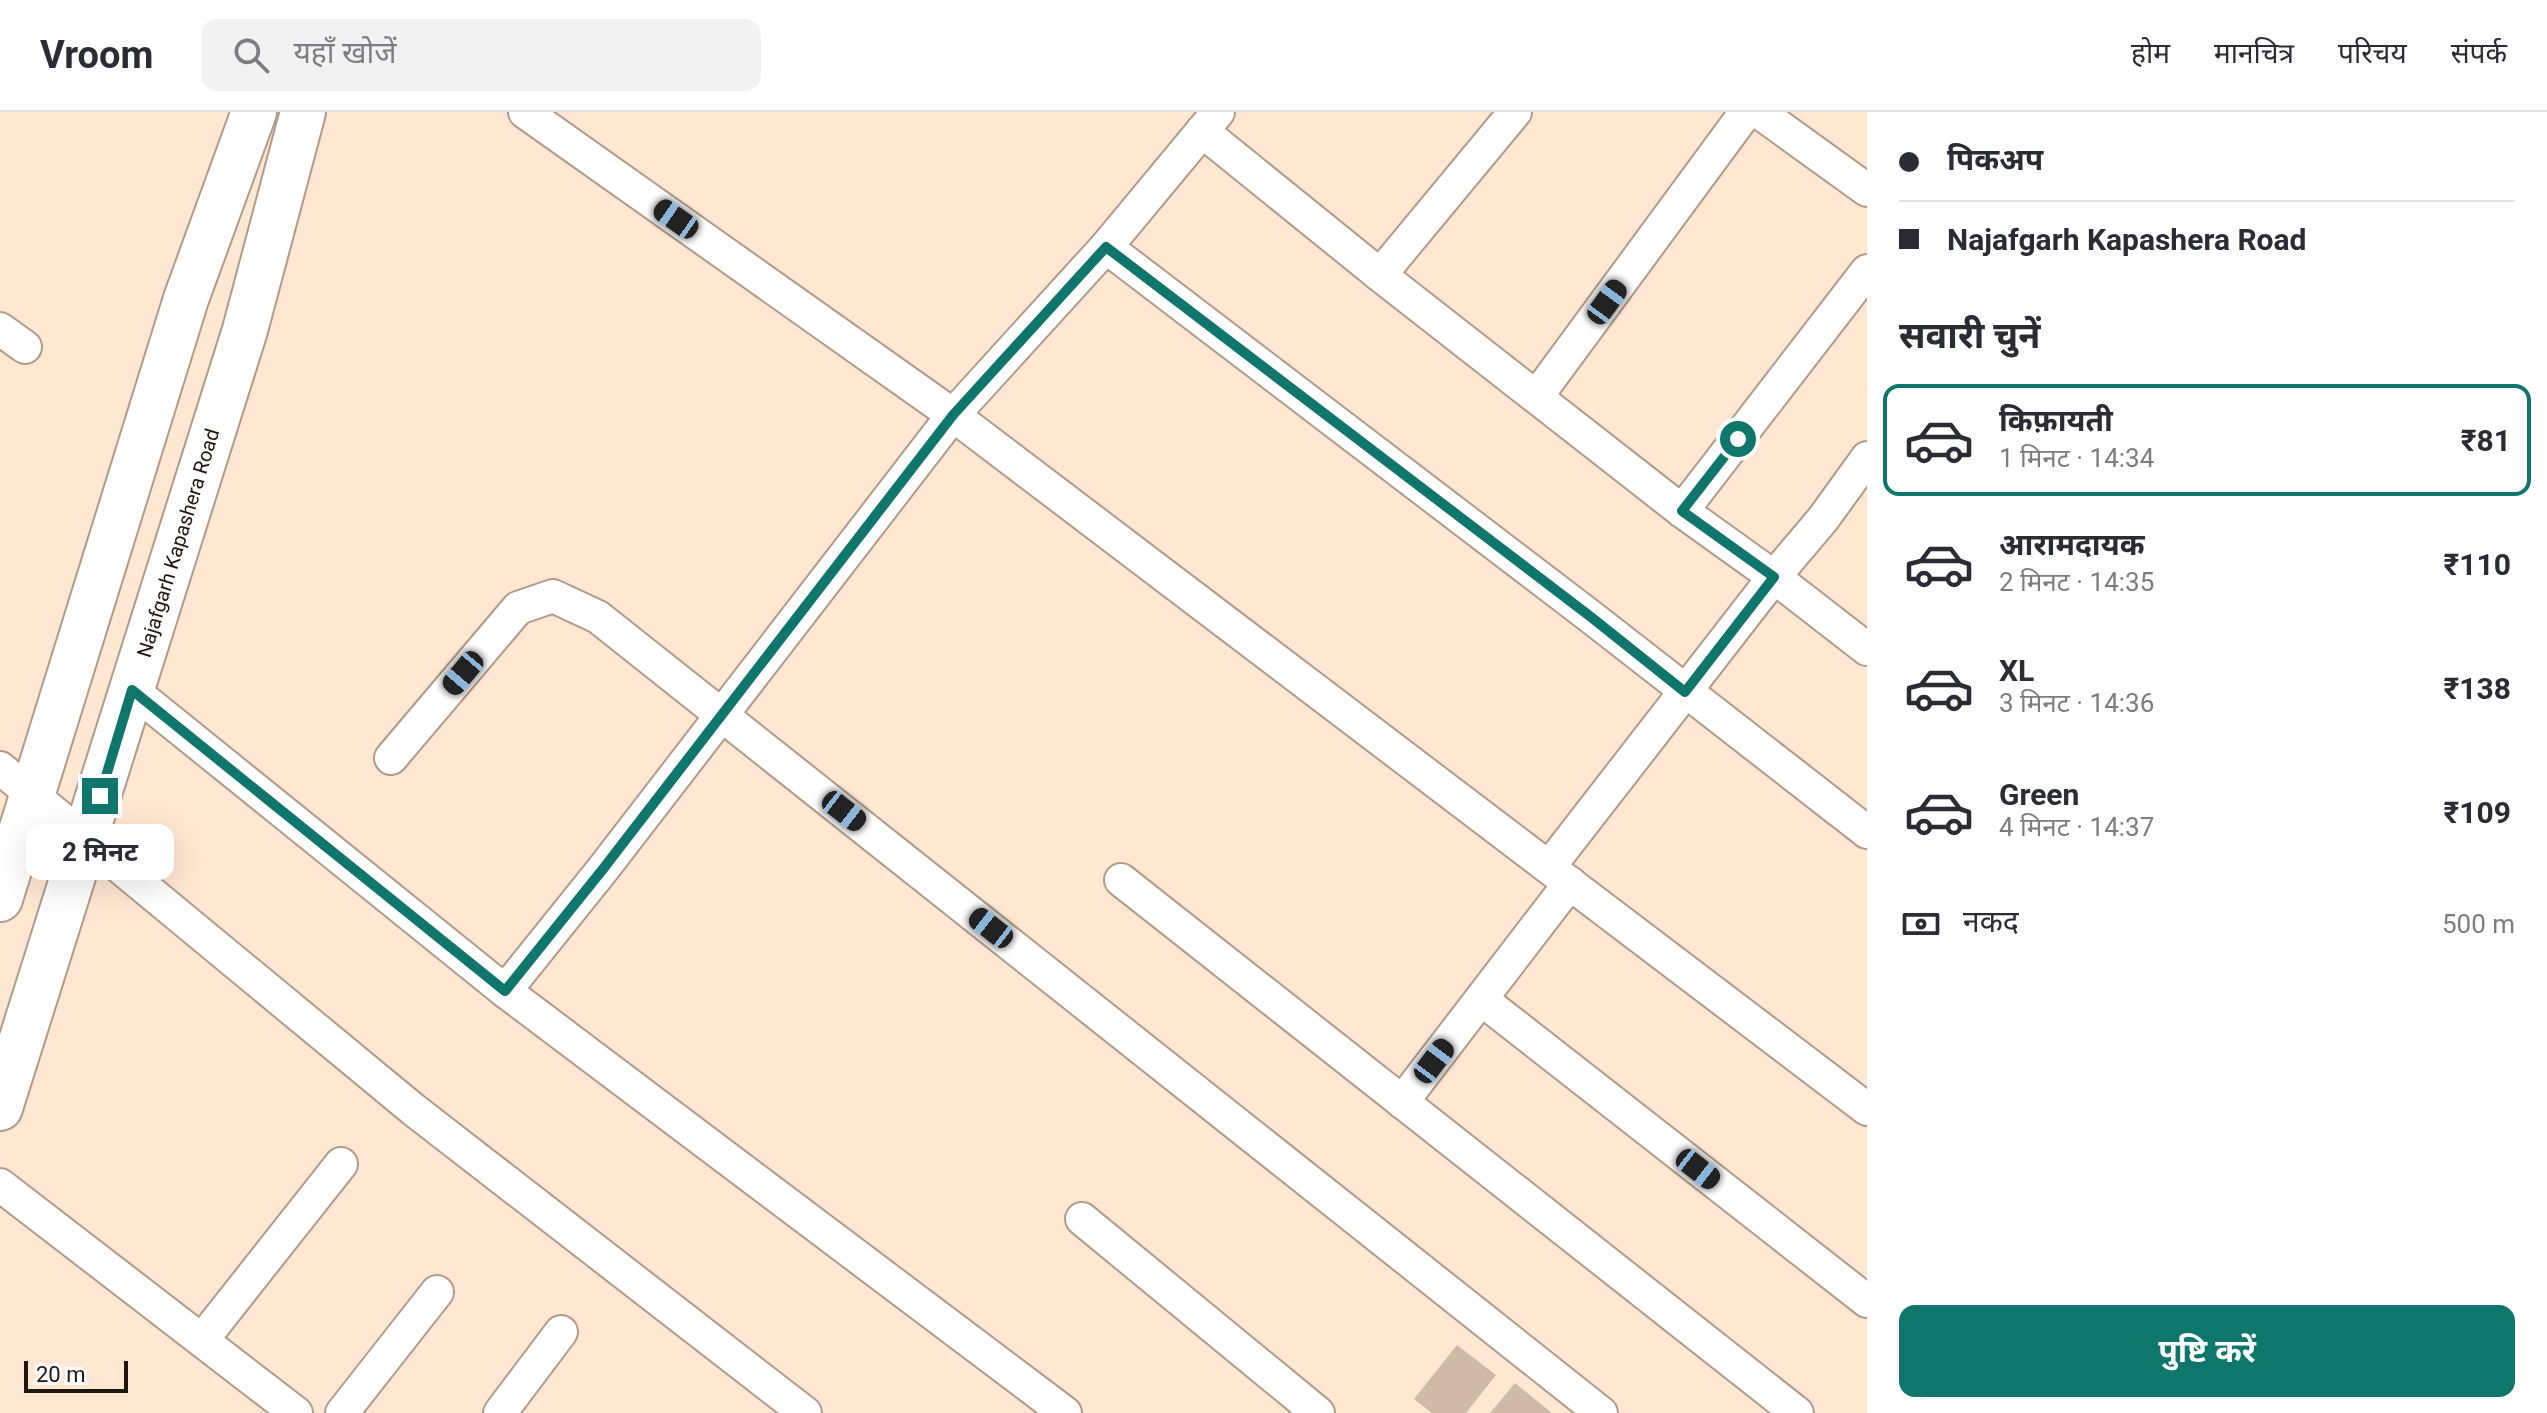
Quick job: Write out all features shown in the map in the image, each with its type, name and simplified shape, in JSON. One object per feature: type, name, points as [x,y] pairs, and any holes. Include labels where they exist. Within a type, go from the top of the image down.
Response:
[{"type":"main road","points":[[0,899],[17,781],[254,112]]},
{"type":"main road","name":"Najafgarh Kapashera Road","points":[[0,1108],[245,330],[303,112]]},
{"type":"street","points":[[525,112],[953,415],[1867,1109]]},
{"type":"street","points":[[1380,275],[1515,112]]},
{"type":"street","points":[[1537,396],[1746,112]]},
{"type":"street","points":[[1759,112],[1867,190]]},
{"type":"street","points":[[505,991],[953,415],[1106,247],[1210,122],[1380,275],[1682,511],[1867,649]]},
{"type":"street","points":[[1106,247],[1867,832]]},
{"type":"street","points":[[1682,511],[1867,271]]},
{"type":"street","points":[[1402,1102],[1481,999],[1559,875],[1685,692],[1774,577],[1857,496],[1867,458]]},
{"type":"street","points":[[391,758],[518,608],[553,596],[598,617],[1601,1413]]},
{"type":"street","points":[[132,690],[505,991],[1065,1413]]},
{"type":"street","points":[[17,781],[414,1110],[805,1413]]},
{"type":"street","points":[[1121,880],[1797,1413]]},
{"type":"street","points":[[1481,999],[1867,1301]]},
{"type":"street","points":[[202,1340],[341,1164]]},
{"type":"street","points":[[0,1185],[296,1413]]},
{"type":"street","points":[[1082,1219],[1318,1413]]},
{"type":"street","points":[[342,1413],[437,1292]]},
{"type":"street","points":[[500,1413],[561,1332]]},
{"type":"building","points":[[1457,1345],[1496,1375],[1466,1413],[1432,1413],[1414,1399]]},
{"type":"building","points":[[1515,1383],[1552,1413],[1490,1413]]},
{"type":"route","points":[[100,796],[132,690],[505,991],[603,869],[953,415],[1106,247],[1685,692],[1774,577],[1682,511],[1738,439]]}]
